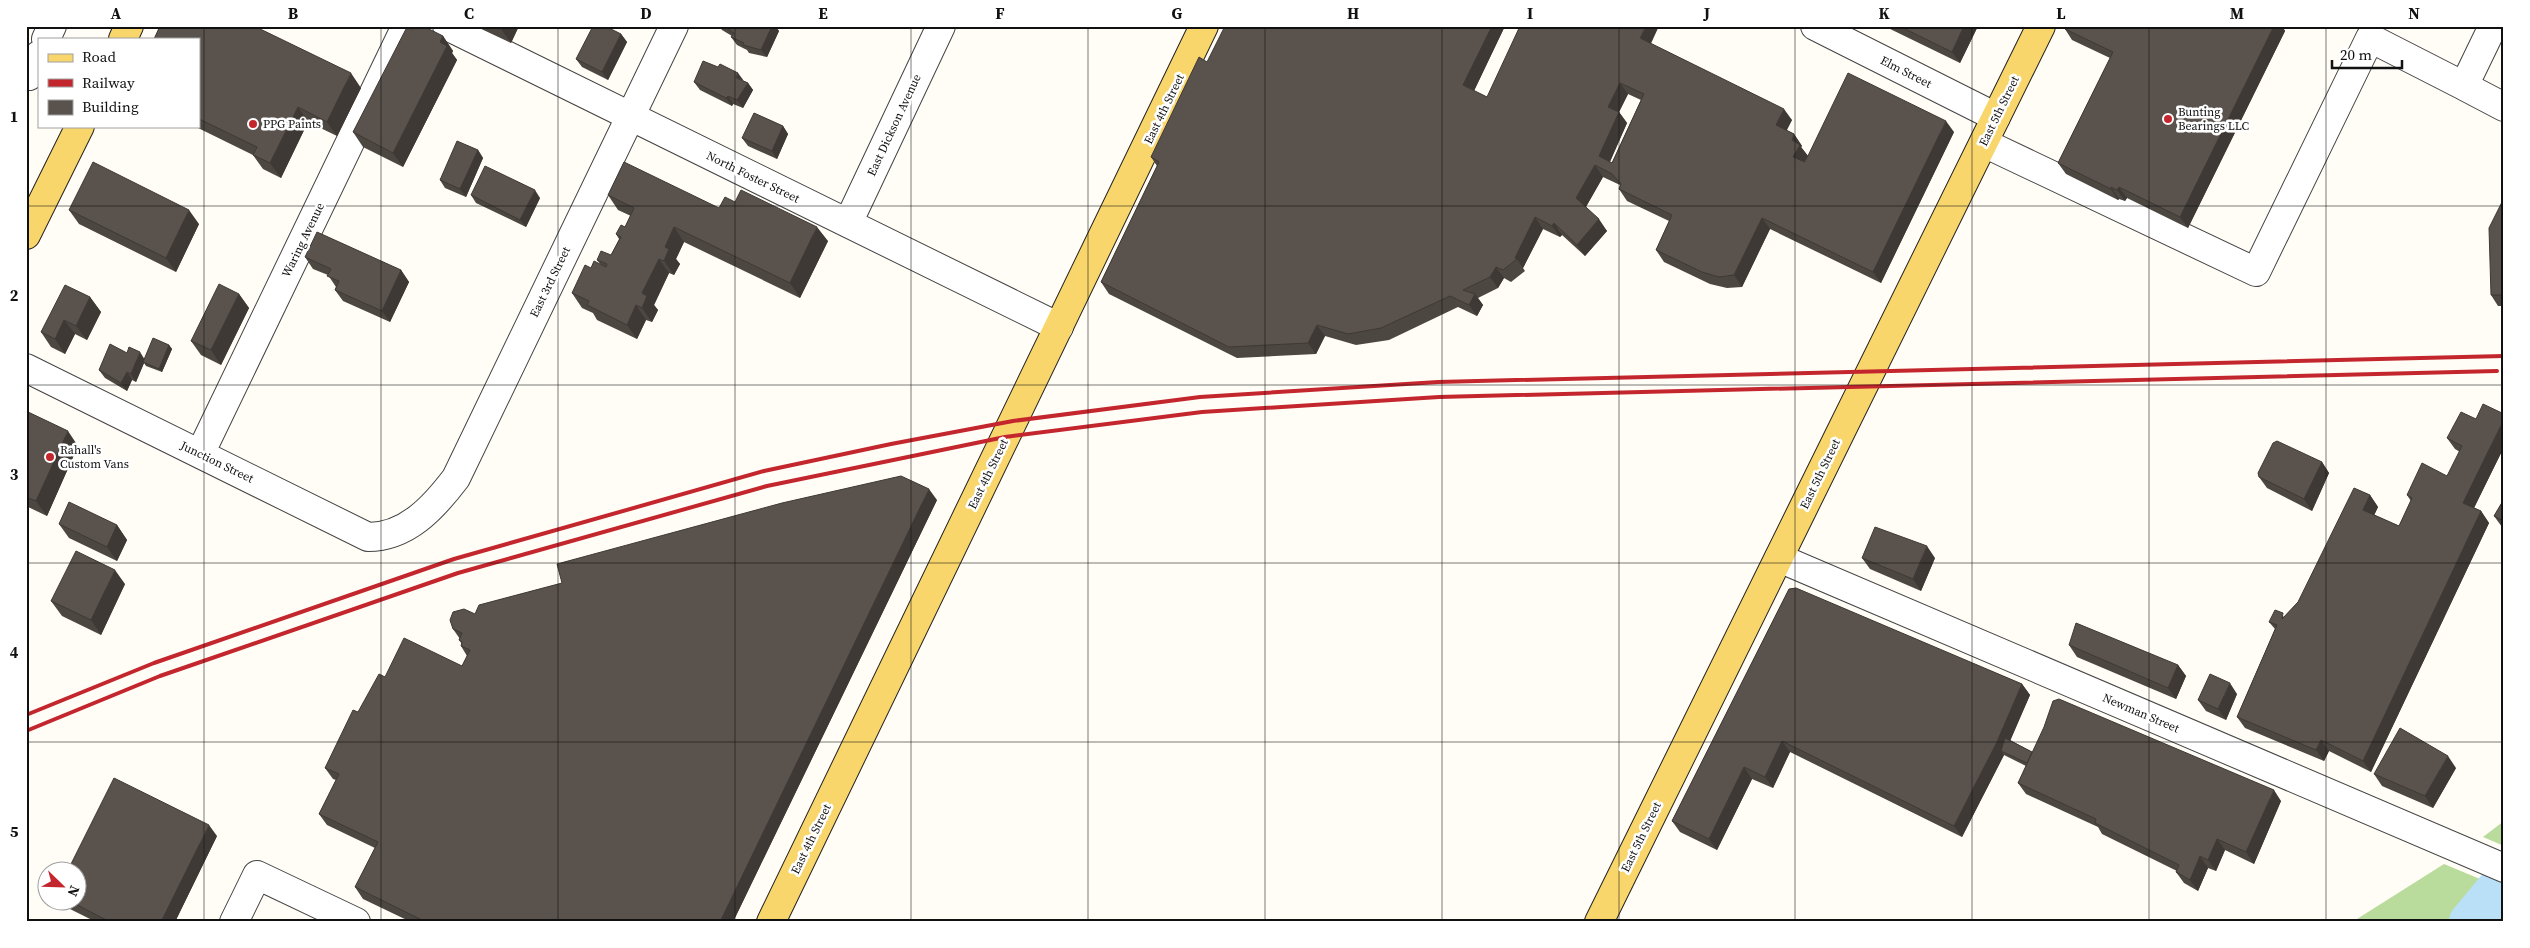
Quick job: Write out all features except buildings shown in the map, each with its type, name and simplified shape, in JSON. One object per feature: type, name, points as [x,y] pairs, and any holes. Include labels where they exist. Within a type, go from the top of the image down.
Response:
[{"type":"main road","points":[[123,38],[129,26]]},
{"type":"main road","name":"East 4th Street","points":[[771,922],[1204,26]]},
{"type":"main road","name":"East 5th Street","points":[[1599,922],[2041,26]]},
{"type":"main road","points":[[26,235],[79,128]]},
{"type":"street","points":[[46,38],[52,26]]},
{"type":"street","name":"Waring Avenue","points":[[200,454],[406,26]]},
{"type":"street","name":"North Foster Street","points":[[447,26],[1059,327]]},
{"type":"street","name":"East 3rd Street","points":[[410,525],[429,510],[456,478],[674,26]]},
{"type":"street","name":"East Dickson Avenue","points":[[848,223],[941,26]]},
{"type":"street","name":"Elm Street","points":[[1815,26],[1996,117]]},
{"type":"street","points":[[2464,86],[2493,26]]},
{"type":"street","points":[[1984,143],[2256,272],[2370,38],[2504,106]]},
{"type":"street","name":"Junction Street","points":[[26,368],[368,537],[394,533],[410,525]]},
{"type":"street","name":"Newman Street","points":[[1779,558],[2504,868]]},
{"type":"street","points":[[234,922],[257,875],[356,922]]},
{"type":"green space","points":[[2504,821],[2504,846],[2483,837]]},
{"type":"green space","points":[[2444,864],[2504,889],[2504,922],[2342,922],[2357,919]]},
{"type":"waterway","points":[[2470,922],[2504,881]]},
{"type":"railway","points":[[26,715],[154,663],[454,559],[764,471],[1013,421],[1200,397],[1438,382],[2504,356]]},
{"type":"railway","points":[[26,731],[160,676],[458,573],[767,486],[1005,437],[1202,412],[1439,397],[2497,371]]},
{"type":"place","name":"Bunting Bearings LLC","points":[[2168,119]]},
{"type":"place","name":"PPG Paints","points":[[253,124]]},
{"type":"place","name":"Rahall's Custom Vans","points":[[50,457]]}]
